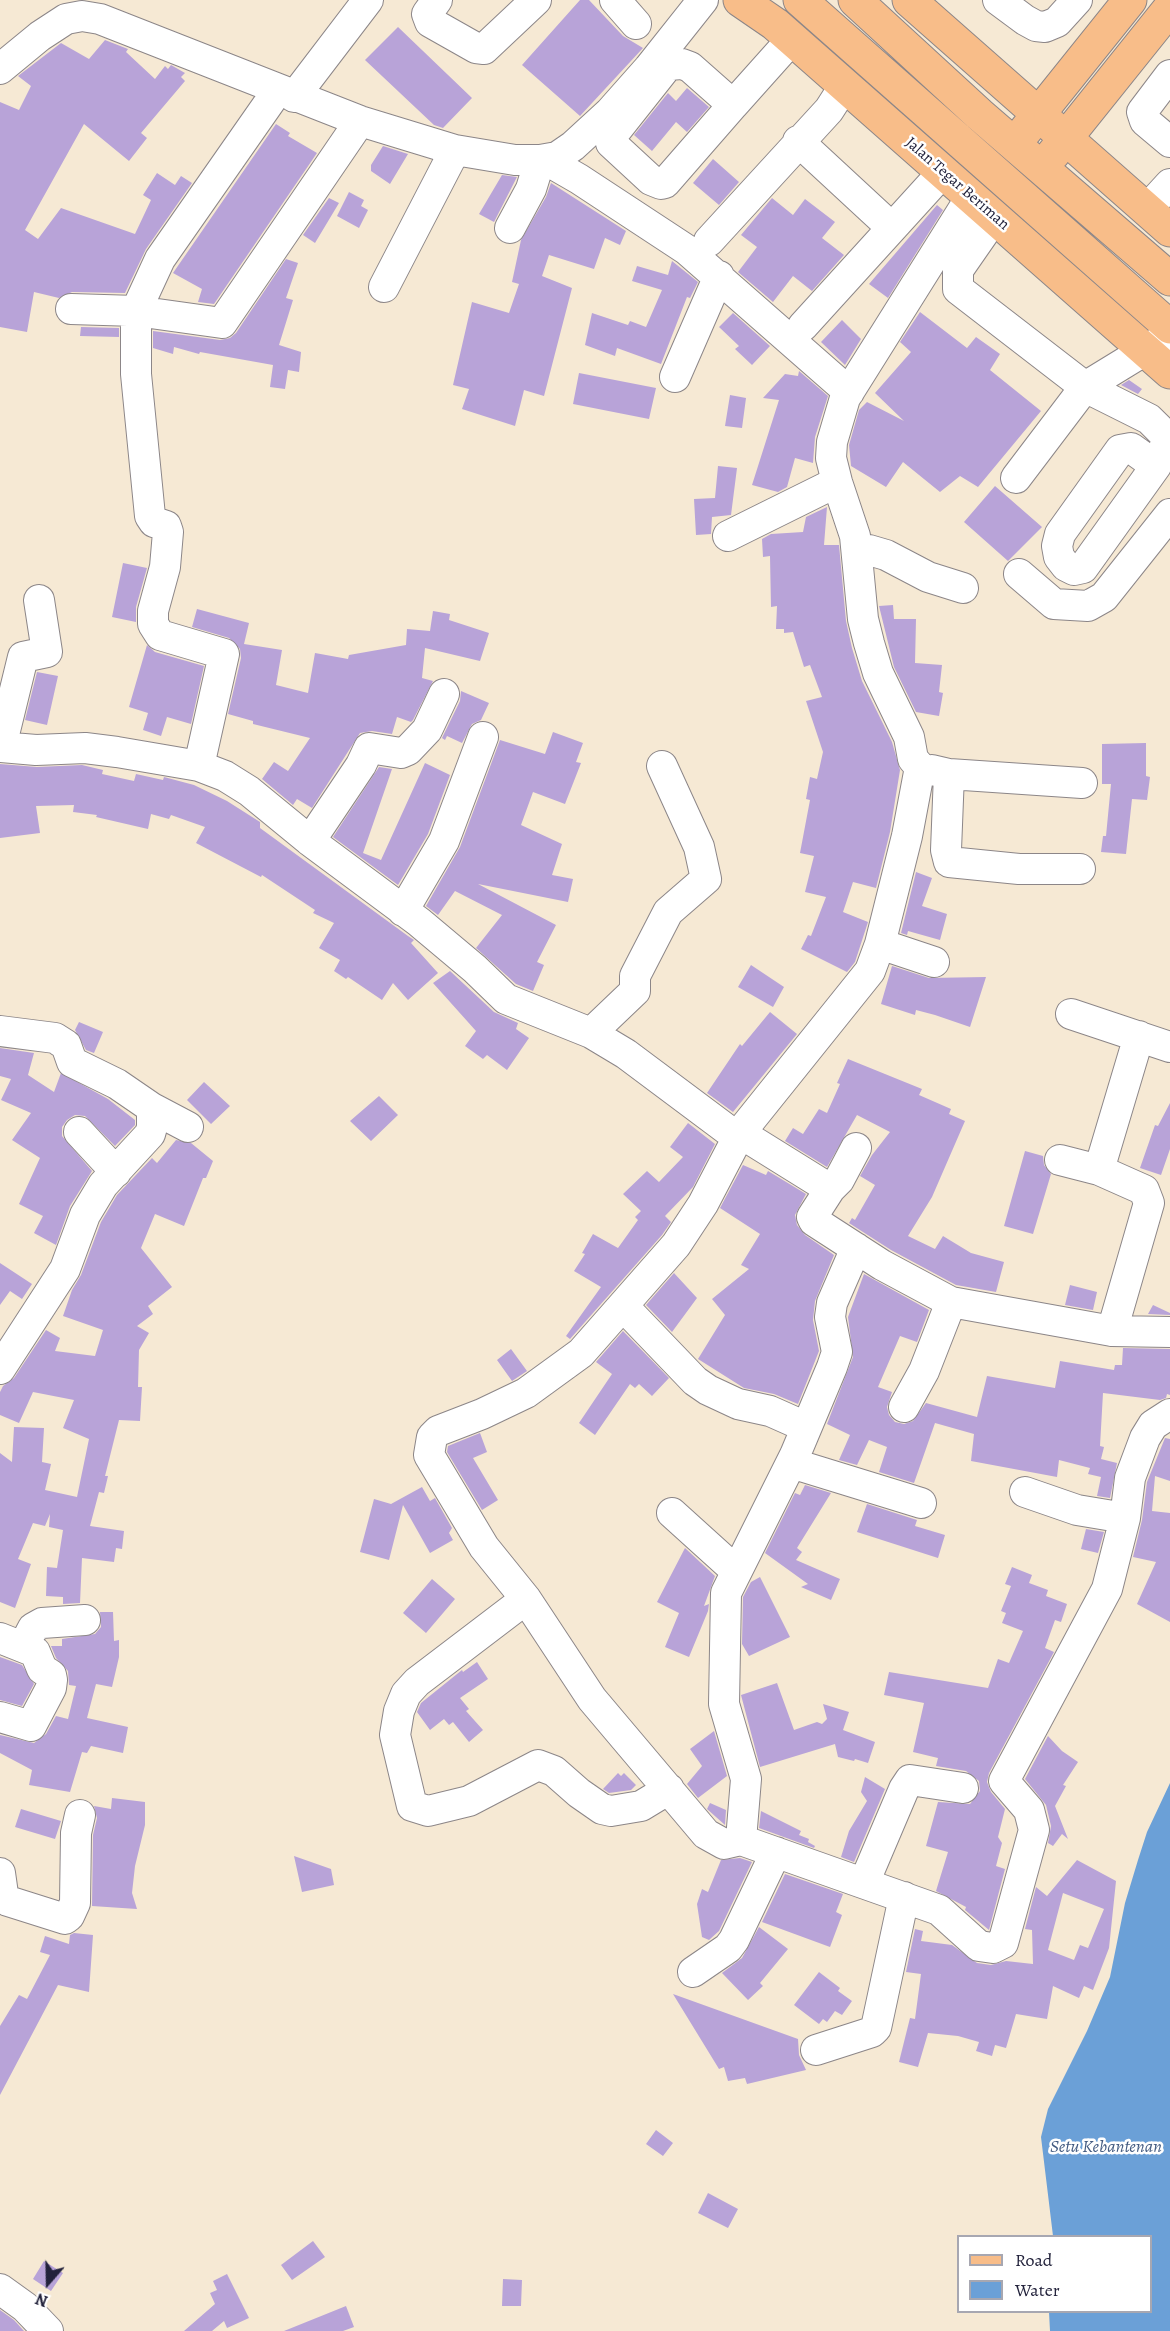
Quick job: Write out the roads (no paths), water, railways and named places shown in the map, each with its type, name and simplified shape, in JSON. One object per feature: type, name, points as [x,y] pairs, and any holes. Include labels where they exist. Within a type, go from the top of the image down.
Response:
[{"type":"main road","name":"Jalan Tegar Beriman","points":[[740,0],[792,39],[981,206],[1162,352]]},
{"type":"main road","name":"Jalan Tegar Beriman","points":[[800,0],[1170,327]]},
{"type":"main road","points":[[855,0],[1014,144],[1170,279]]},
{"type":"main road","points":[[915,2],[1158,219]]},
{"type":"main road","points":[[993,170],[1039,114],[1122,3]]},
{"type":"main road","points":[[1020,194],[1170,8]]},
{"type":"street","points":[[198,766],[224,654],[160,635],[155,629],[153,611],[165,562],[168,528],[154,522],[150,516],[136,374],[136,311],[160,259],[286,94],[368,0]]},
{"type":"street","points":[[437,0],[427,14],[430,22],[476,48],[484,49],[536,0]]},
{"type":"street","points":[[615,0],[636,24]]},
{"type":"street","points":[[0,69],[57,24],[82,16],[119,26],[286,94],[360,121],[455,150],[515,160],[543,160],[557,157],[573,146],[610,112],[649,68],[703,0]]},
{"type":"street","points":[[998,0],[1025,20],[1036,26],[1045,27],[1057,22],[1077,0]]},
{"type":"street","points":[[734,105],[792,39]]},
{"type":"street","points":[[1170,75],[1142,112],[1145,121],[1170,142]]},
{"type":"street","points":[[709,241],[798,141],[829,110],[844,85]]},
{"type":"street","points":[[71,309],[136,311],[222,323],[360,121]]},
{"type":"street","points":[[798,141],[892,228]]},
{"type":"street","points":[[384,287],[455,150]]},
{"type":"street","points":[[510,228],[531,189],[543,160]]},
{"type":"street","points":[[543,160],[579,178],[687,250],[849,392]]},
{"type":"street","points":[[803,326],[943,172]]},
{"type":"street","points":[[1158,219],[1170,184]]},
{"type":"street","points":[[981,206],[983,234],[958,270],[958,289],[1084,387],[1149,419],[1165,435],[1166,444],[1156,466],[1083,568],[1074,570],[1066,566],[1059,557],[1057,546],[1060,534],[1120,450],[1131,448],[1156,466]]},
{"type":"street","points":[[981,206],[849,392],[836,423],[831,458],[849,515],[857,551],[862,619],[878,673],[909,737],[913,759],[920,766],[949,774],[1082,783]]},
{"type":"street","points":[[675,377],[719,276]]},
{"type":"street","points":[[1016,478],[1084,387],[1162,352]]},
{"type":"street","points":[[728,536],[837,482]]},
{"type":"street","points":[[1079,506],[1112,528]]},
{"type":"street","points":[[1019,574],[1054,604],[1088,606],[1104,597],[1170,514]]},
{"type":"street","points":[[857,551],[869,550],[886,555],[928,578],[963,588]]},
{"type":"street","points":[[39,600],[47,652],[12,654],[1,747],[36,750],[84,748],[198,766],[225,776],[249,791],[309,841],[403,911],[475,969],[506,999],[576,1027],[626,1054],[739,1135],[830,1189]]},
{"type":"street","points":[[309,841],[361,765],[369,748],[401,753],[408,750],[427,730],[444,694]]},
{"type":"street","points":[[403,911],[444,841],[483,737]]},
{"type":"street","points":[[576,1027],[635,991],[635,976],[668,912],[706,879],[699,847],[662,766]]},
{"type":"street","points":[[920,766],[907,836],[880,944],[870,971],[818,1033],[739,1135],[703,1204],[676,1245],[581,1353],[558,1372],[526,1393],[482,1414],[438,1431],[432,1437],[429,1455],[484,1547],[526,1599],[592,1699],[706,1834],[724,1844],[741,1840],[939,1910],[979,1946],[993,1948],[1003,1942],[1034,1830],[1029,1810],[1004,1781],[1107,1589],[1125,1518],[1130,1478],[1145,1438],[1153,1425],[1170,1414]]},
{"type":"street","points":[[949,774],[946,850],[949,862],[1018,869],[1080,869]]},
{"type":"street","points":[[880,944],[934,962]]},
{"type":"street","points":[[1071,1014],[1170,1047]]},
{"type":"street","points":[[0,1031],[55,1038],[66,1045],[72,1062],[117,1084],[152,1108],[188,1127]]},
{"type":"street","points":[[1099,1170],[1139,1036]]},
{"type":"street","points":[[0,1369],[64,1269],[85,1215],[103,1185],[150,1134],[152,1108]]},
{"type":"street","points":[[79,1132],[116,1173]]},
{"type":"street","points":[[856,1148],[839,1180],[830,1189],[812,1217],[814,1221],[856,1248],[951,1302],[1112,1331],[1170,1332]]},
{"type":"street","points":[[1060,1160],[1099,1170],[1144,1190],[1149,1203],[1112,1331]]},
{"type":"street","points":[[741,1840],[746,1779],[724,1704],[728,1586],[790,1463],[837,1352],[830,1317],[832,1304],[856,1248]]},
{"type":"street","points":[[904,1407],[924,1371],[951,1302]]},
{"type":"street","points":[[623,1306],[695,1381],[708,1390],[738,1404],[770,1411],[806,1426]]},
{"type":"street","points":[[790,1463],[921,1503]]},
{"type":"street","points":[[1025,1492],[1077,1510],[1125,1518]]},
{"type":"street","points":[[672,1513],[735,1570]]},
{"type":"street","points":[[526,1599],[417,1682],[406,1694],[399,1711],[395,1736],[412,1806],[428,1811],[469,1801],[538,1766],[554,1771],[579,1793],[602,1809],[611,1811],[641,1806],[669,1789]]},
{"type":"street","points":[[12,1642],[42,1623],[85,1620]]},
{"type":"street","points":[[0,1717],[32,1726],[51,1688],[51,1675],[42,1669],[35,1652],[12,1642]]},
{"type":"street","points":[[864,1883],[904,1789],[910,1780],[963,1788]]},
{"type":"street","points":[[0,1873],[3,1894],[8,1901],[65,1919],[69,1916],[75,1903],[76,1833],[80,1815]]},
{"type":"street","points":[[693,1971],[728,1948],[734,1940],[776,1852]]},
{"type":"street","points":[[816,2050],[872,2032],[876,2028],[904,1897]]},
{"type":"street","points":[[0,2289],[25,2307],[48,2331]]},
{"type":"water","name":"Setu Kebantenan","points":[[1170,1783],[1170,2331],[1050,2331],[1049,2313],[1152,2313],[1152,2235],[1053,2235],[1041,2137],[1048,2109],[1087,2031],[1110,1977],[1125,1903],[1147,1832]]}]
